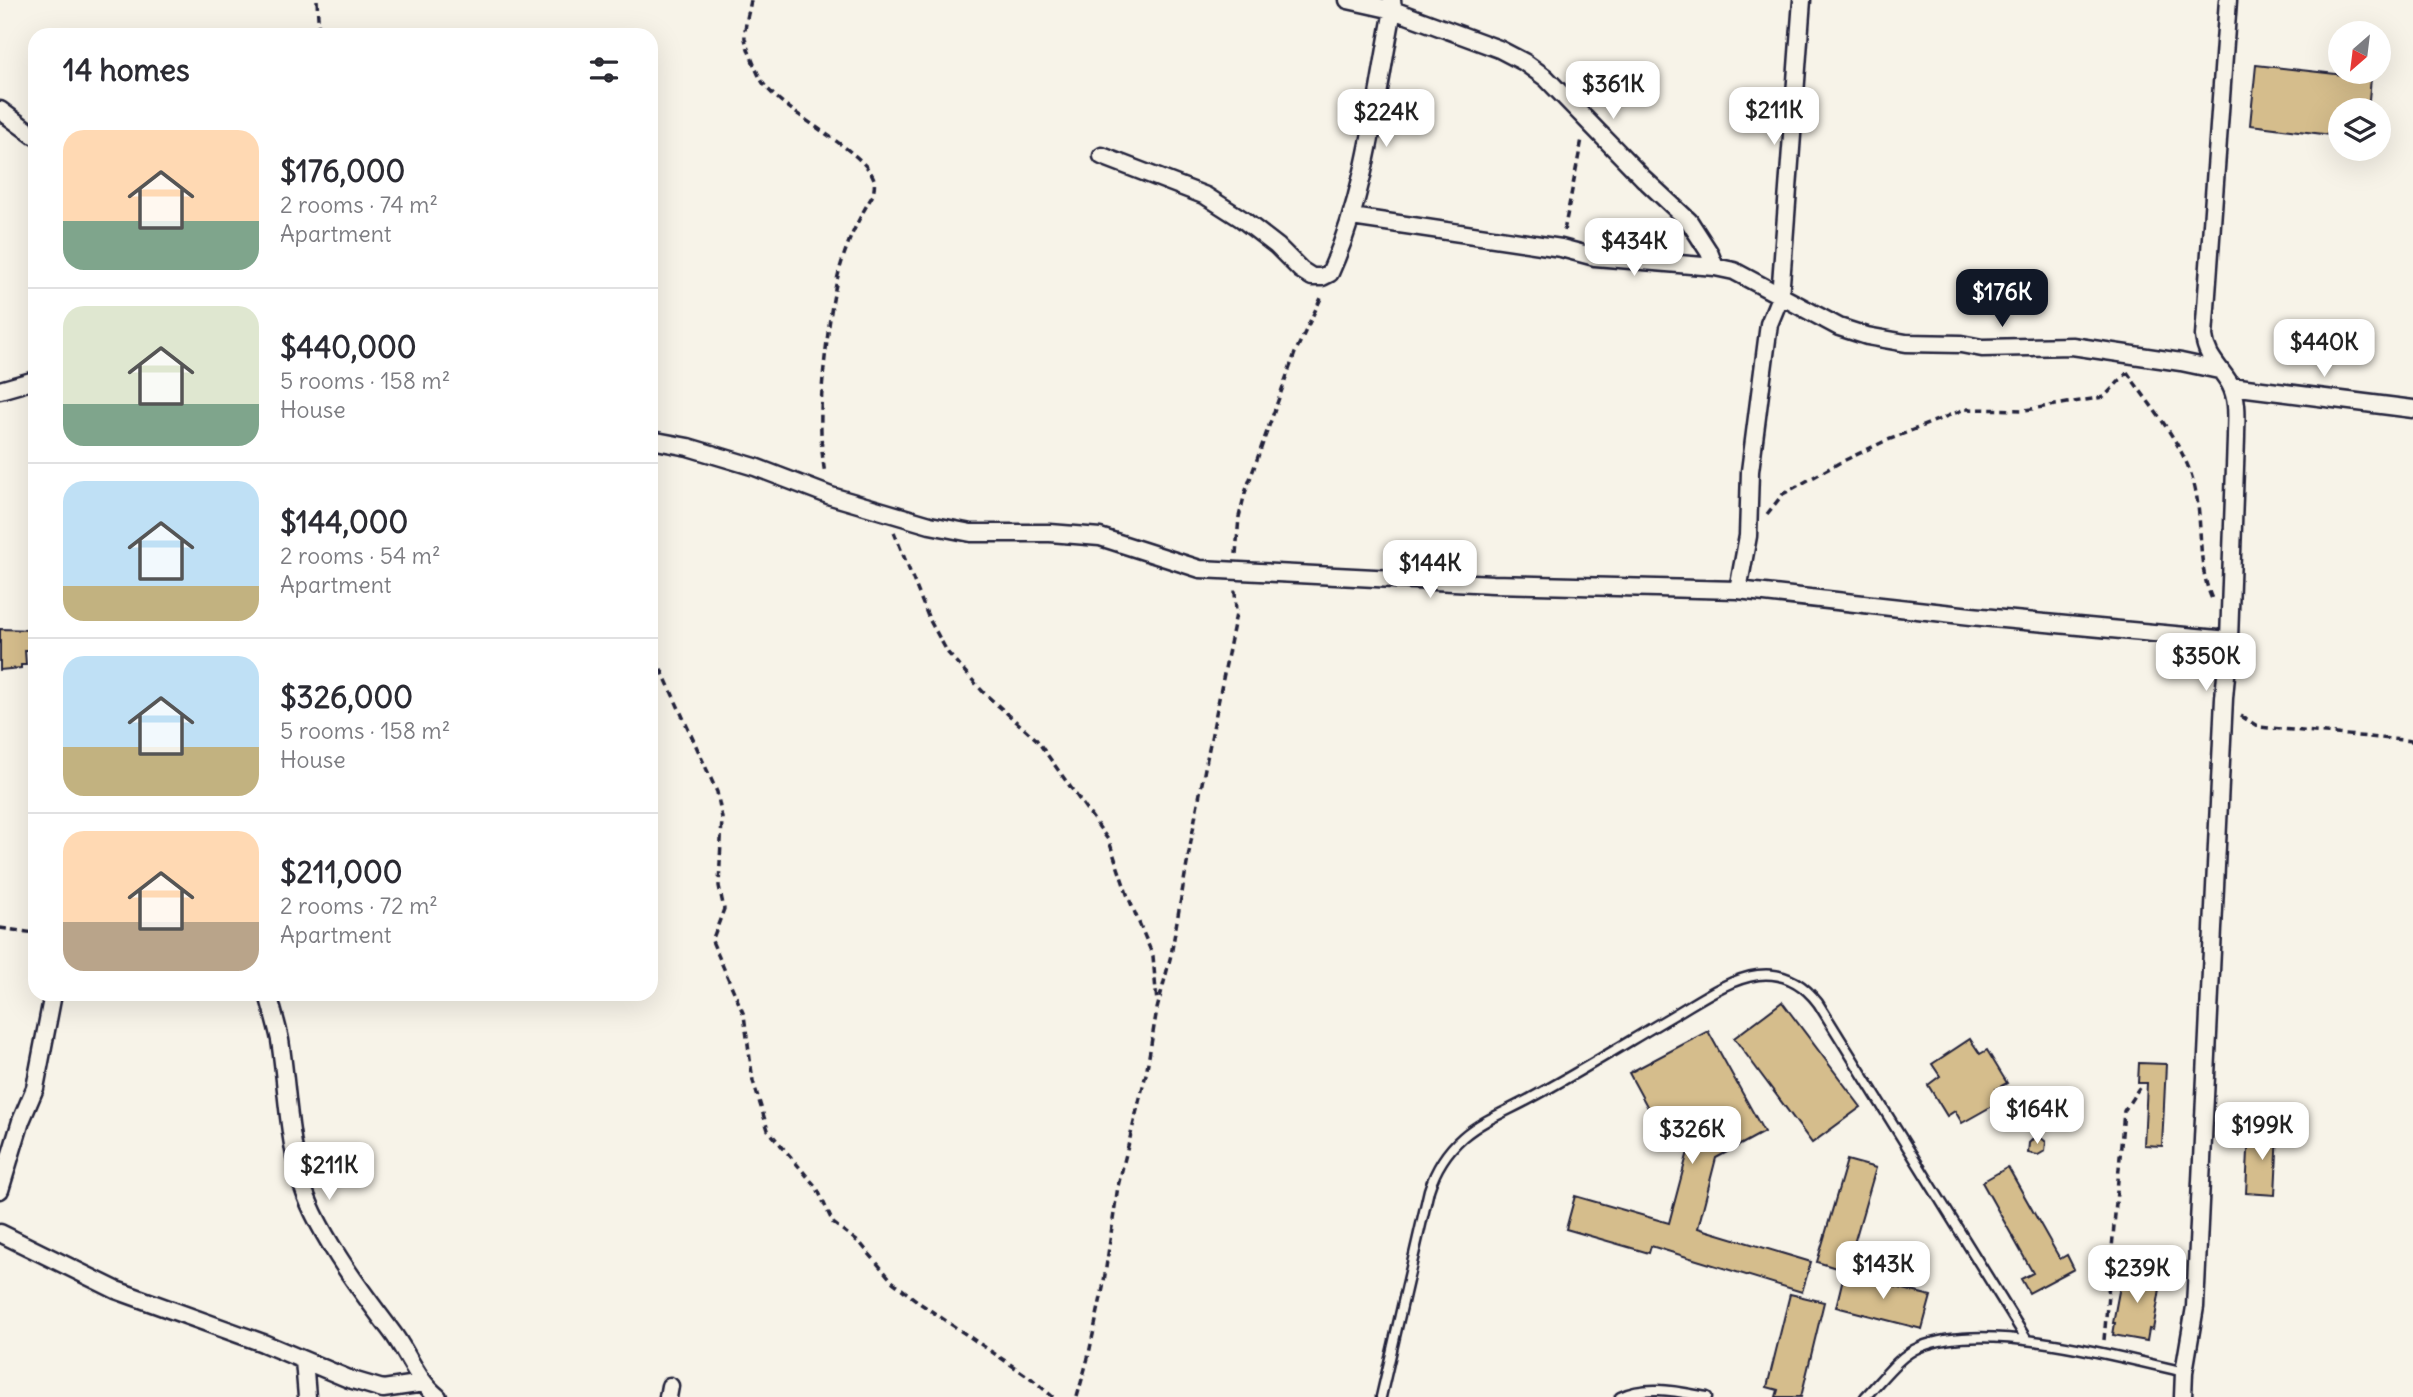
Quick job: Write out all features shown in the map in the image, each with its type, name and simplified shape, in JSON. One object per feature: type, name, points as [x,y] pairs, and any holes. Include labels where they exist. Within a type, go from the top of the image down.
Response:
[{"type":"street","points":[[1348,0],[1392,5],[1499,49],[1546,78],[1643,178],[1689,221],[1709,251],[1715,267]]},
{"type":"street","points":[[1738,590],[1748,536],[1750,471],[1769,324],[1780,297],[1802,0]]},
{"type":"street","points":[[2183,1397],[2184,1372],[2195,1307],[2229,640],[2237,407],[2231,386],[2207,352],[2204,336],[2228,0]]},
{"type":"street","points":[[1102,156],[1206,196],[1268,239],[1301,270],[1312,276],[1322,277],[1330,273],[1352,217],[1363,172],[1392,5]]},
{"type":"street","points":[[0,110],[28,131]]},
{"type":"street","points":[[1352,217],[1561,248],[1595,257],[1734,271],[1839,327],[1867,336],[1906,343],[1961,344],[1982,348],[2073,346],[2219,370]]},
{"type":"street","points":[[0,390],[28,382]]},
{"type":"street","points":[[2231,386],[2413,409]]},
{"type":"street","points":[[658,441],[688,447],[755,467],[886,514],[971,533],[1050,533],[1100,537],[1200,569],[1493,584],[1738,590],[1971,616],[2229,640]]},
{"type":"street","points":[[0,1190],[21,1121],[35,1088],[52,1001]]},
{"type":"street","points":[[270,1001],[280,1042],[297,1165],[305,1192],[323,1231],[359,1287],[406,1350],[424,1383],[438,1397]]},
{"type":"street","points":[[0,1233],[116,1290],[374,1387],[392,1388],[424,1383]]},
{"type":"street","points":[[304,1360],[307,1397]]},
{"type":"lane","points":[[1381,1397],[1429,1190],[1436,1168],[1449,1151],[1466,1134],[1492,1118],[1532,1098],[1711,993],[1758,975],[1789,978],[1811,993],[2027,1340]]},
{"type":"lane","points":[[1865,1397],[1907,1354],[1918,1347],[1955,1339],[2027,1340],[2103,1352],[2184,1372]]},
{"type":"lane","points":[[1620,1397],[1646,1390],[1707,1397]]},
{"type":"path","points":[[317,0],[319,28]]},
{"type":"path","points":[[751,0],[745,37],[763,84],[788,108],[856,157],[874,179],[873,195],[845,250],[830,309],[820,406],[822,453],[831,496]]},
{"type":"path","points":[[1561,248],[1586,120]]},
{"type":"path","points":[[1077,1397],[1103,1288],[1118,1186],[1146,1074],[1157,1009],[1171,955],[1195,813],[1236,614],[1235,571],[1245,493],[1295,353],[1330,273]]},
{"type":"path","points":[[2115,353],[2167,428],[2185,461],[2196,490],[2203,574],[2216,610]]},
{"type":"path","points":[[1748,536],[1783,494],[1883,442],[1965,409],[2025,410],[2104,397],[2127,373]]},
{"type":"path","points":[[886,514],[929,619],[948,653],[985,695],[1036,739],[1109,841],[1127,894],[1153,956],[1157,1009]]},
{"type":"path","points":[[658,662],[721,806],[719,886],[724,907],[712,941],[744,1015],[753,1081],[771,1136],[811,1180],[833,1223],[861,1244],[893,1282],[947,1323],[1032,1379],[1053,1397]]},
{"type":"path","points":[[2224,698],[2241,716],[2259,727],[2413,741]]},
{"type":"path","points":[[0,929],[28,932]]},
{"type":"path","points":[[2103,1352],[2124,1111],[2138,1088]]},
{"type":"building","points":[[2256,65],[2328,73],[2328,84],[2370,84],[2369,98],[2328,98],[2328,135],[2250,125]]},
{"type":"building","points":[[0,629],[28,630],[26,665],[0,670]]},
{"type":"building","points":[[1782,1002],[1861,1107],[1812,1143],[1734,1038]]},
{"type":"building","points":[[1708,1031],[1764,1132],[1716,1158],[1698,1228],[1811,1262],[1802,1292],[1651,1246],[1649,1253],[1566,1229],[1575,1196],[1669,1223],[1694,1129],[1667,1143],[1629,1073]]},
{"type":"building","points":[[1970,1039],[1980,1054],[1987,1050],[2007,1083],[1996,1089],[2001,1101],[1962,1123],[1955,1111],[1947,1116],[1928,1085],[1940,1076],[1932,1064]]},
{"type":"building","points":[[2139,1063],[2166,1064],[2162,1146],[2144,1145],[2147,1083],[2138,1083]]},
{"type":"building","points":[[2249,1130],[2278,1131],[2275,1195],[2246,1193]]},
{"type":"building","points":[[2035,1137],[2046,1142],[2045,1151],[2038,1155],[2028,1153],[2029,1143]]},
{"type":"building","points":[[1847,1160],[1876,1168],[1846,1271],[1817,1262]]},
{"type":"building","points":[[2008,1167],[2060,1259],[2067,1255],[2074,1269],[2029,1293],[2021,1279],[2033,1273],[1982,1182]]},
{"type":"building","points":[[2123,1270],[2162,1277],[2153,1330],[2149,1329],[2147,1341],[2113,1335]]},
{"type":"building","points":[[1844,1274],[1931,1296],[1922,1329],[1836,1307]]},
{"type":"building","points":[[1790,1294],[1824,1302],[1801,1397],[1776,1397],[1778,1390],[1767,1387]]}]
